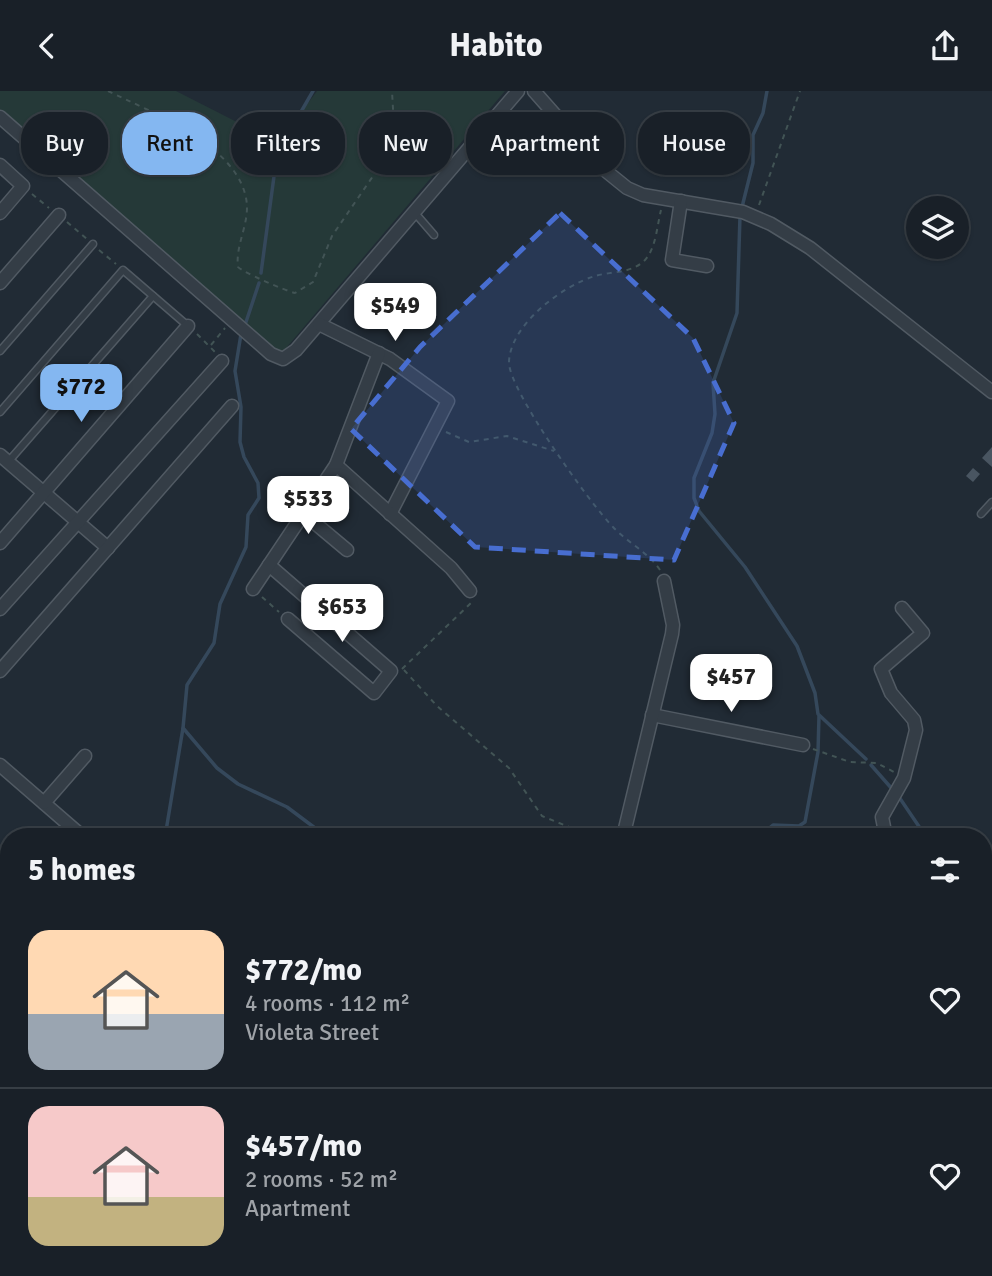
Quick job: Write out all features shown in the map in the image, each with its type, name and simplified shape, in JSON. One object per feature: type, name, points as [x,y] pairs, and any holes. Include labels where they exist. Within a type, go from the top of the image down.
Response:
[{"type":"street","points":[[0,117],[271,354],[283,359],[296,350],[319,324],[518,91]]},
{"type":"street","points":[[534,91],[613,178],[635,192],[755,217],[810,248],[992,392]]},
{"type":"street","points":[[0,165],[23,186],[0,213]]},
{"type":"street","points":[[681,201],[672,260],[707,266]]},
{"type":"street","points":[[0,283],[59,215]]},
{"type":"street","points":[[319,324],[379,353],[448,401],[390,514]]},
{"type":"street","points":[[0,543],[4,529],[44,493],[188,326]]},
{"type":"street","points":[[253,589],[336,465],[379,353]]},
{"type":"street","points":[[0,609],[222,361]]},
{"type":"street","points":[[0,671],[232,406]]},
{"type":"street","points":[[4,458],[108,548]]},
{"type":"street","points":[[336,465],[451,568],[470,591]]},
{"type":"street","points":[[304,514],[347,551]]},
{"type":"street","points":[[269,565],[391,671],[374,693],[288,619]]},
{"type":"street","points":[[624,828],[673,625],[664,581]]},
{"type":"street","points":[[884,828],[882,817],[904,778],[915,738],[914,720],[891,694],[881,669],[923,633],[902,608]]},
{"type":"street","points":[[652,715],[803,745]]},
{"type":"street","points":[[44,803],[85,756]]},
{"type":"street","points":[[0,765],[73,828]]},
{"type":"lane","points":[[414,212],[434,235]]},
{"type":"lane","points":[[0,351],[93,244]]},
{"type":"lane","points":[[0,412],[123,270],[188,326]]},
{"type":"lane","points":[[4,458],[153,296]]},
{"type":"lane","points":[[981,515],[992,502]]},
{"type":"path","points":[[108,91],[207,143],[226,158],[240,176],[247,200],[238,267],[242,272],[266,279],[295,293],[313,282],[332,236],[395,144],[393,91]]},
{"type":"path","points":[[755,217],[800,91]]},
{"type":"path","points":[[23,186],[123,270]]},
{"type":"path","points":[[663,199],[653,247],[642,263],[633,268],[596,275],[563,290],[523,329],[511,350],[510,372],[555,451],[612,527],[650,558],[664,581]]},
{"type":"path","points":[[210,346],[232,320]]},
{"type":"path","points":[[188,326],[222,361]]},
{"type":"path","points":[[435,426],[469,442],[500,435],[555,451]]},
{"type":"path","points":[[253,589],[288,619]]},
{"type":"path","points":[[470,591],[473,599],[471,603],[403,669],[437,706],[509,768],[542,816],[572,828]]},
{"type":"path","points":[[803,745],[850,762],[877,763],[904,778]]},
{"type":"highlighted area","points":[[560,213],[693,338],[734,423],[674,560],[475,547],[351,429],[420,347]]},
{"type":"green space","points":[[0,91],[176,91],[231,119],[231,175],[345,175],[345,112],[301,112],[317,91],[505,91],[487,112],[466,112],[466,137],[452,153],[452,112],[359,112],[359,175],[433,175],[281,354],[75,175],[108,175],[108,112],[21,112],[21,128],[0,110]]},
{"type":"building","points":[[992,447],[992,467],[982,458]]},
{"type":"building","points":[[973,468],[980,474],[973,482],[966,476]]},
{"type":"waterway","points":[[261,273],[275,169],[287,136],[313,91]]},
{"type":"waterway","points":[[742,207],[753,163],[753,135],[763,113],[767,91]]},
{"type":"waterway","points":[[740,216],[737,313],[713,383],[715,414],[712,433],[694,478],[694,498],[699,511],[745,567],[797,646],[815,693],[818,714],[866,759]]},
{"type":"waterway","points":[[245,325],[259,283]]},
{"type":"waterway","points":[[166,828],[183,728],[187,685],[214,643],[220,604],[246,547],[248,515],[259,498],[258,483],[244,457],[240,442],[241,407],[235,371],[241,334]]},
{"type":"waterway","points":[[769,828],[773,825],[799,826],[805,822],[818,752],[819,716]]},
{"type":"waterway","points":[[183,728],[217,768],[238,784],[287,807],[315,828]]},
{"type":"waterway","points":[[871,765],[893,790]]},
{"type":"waterway","points":[[899,797],[920,828]]}]
